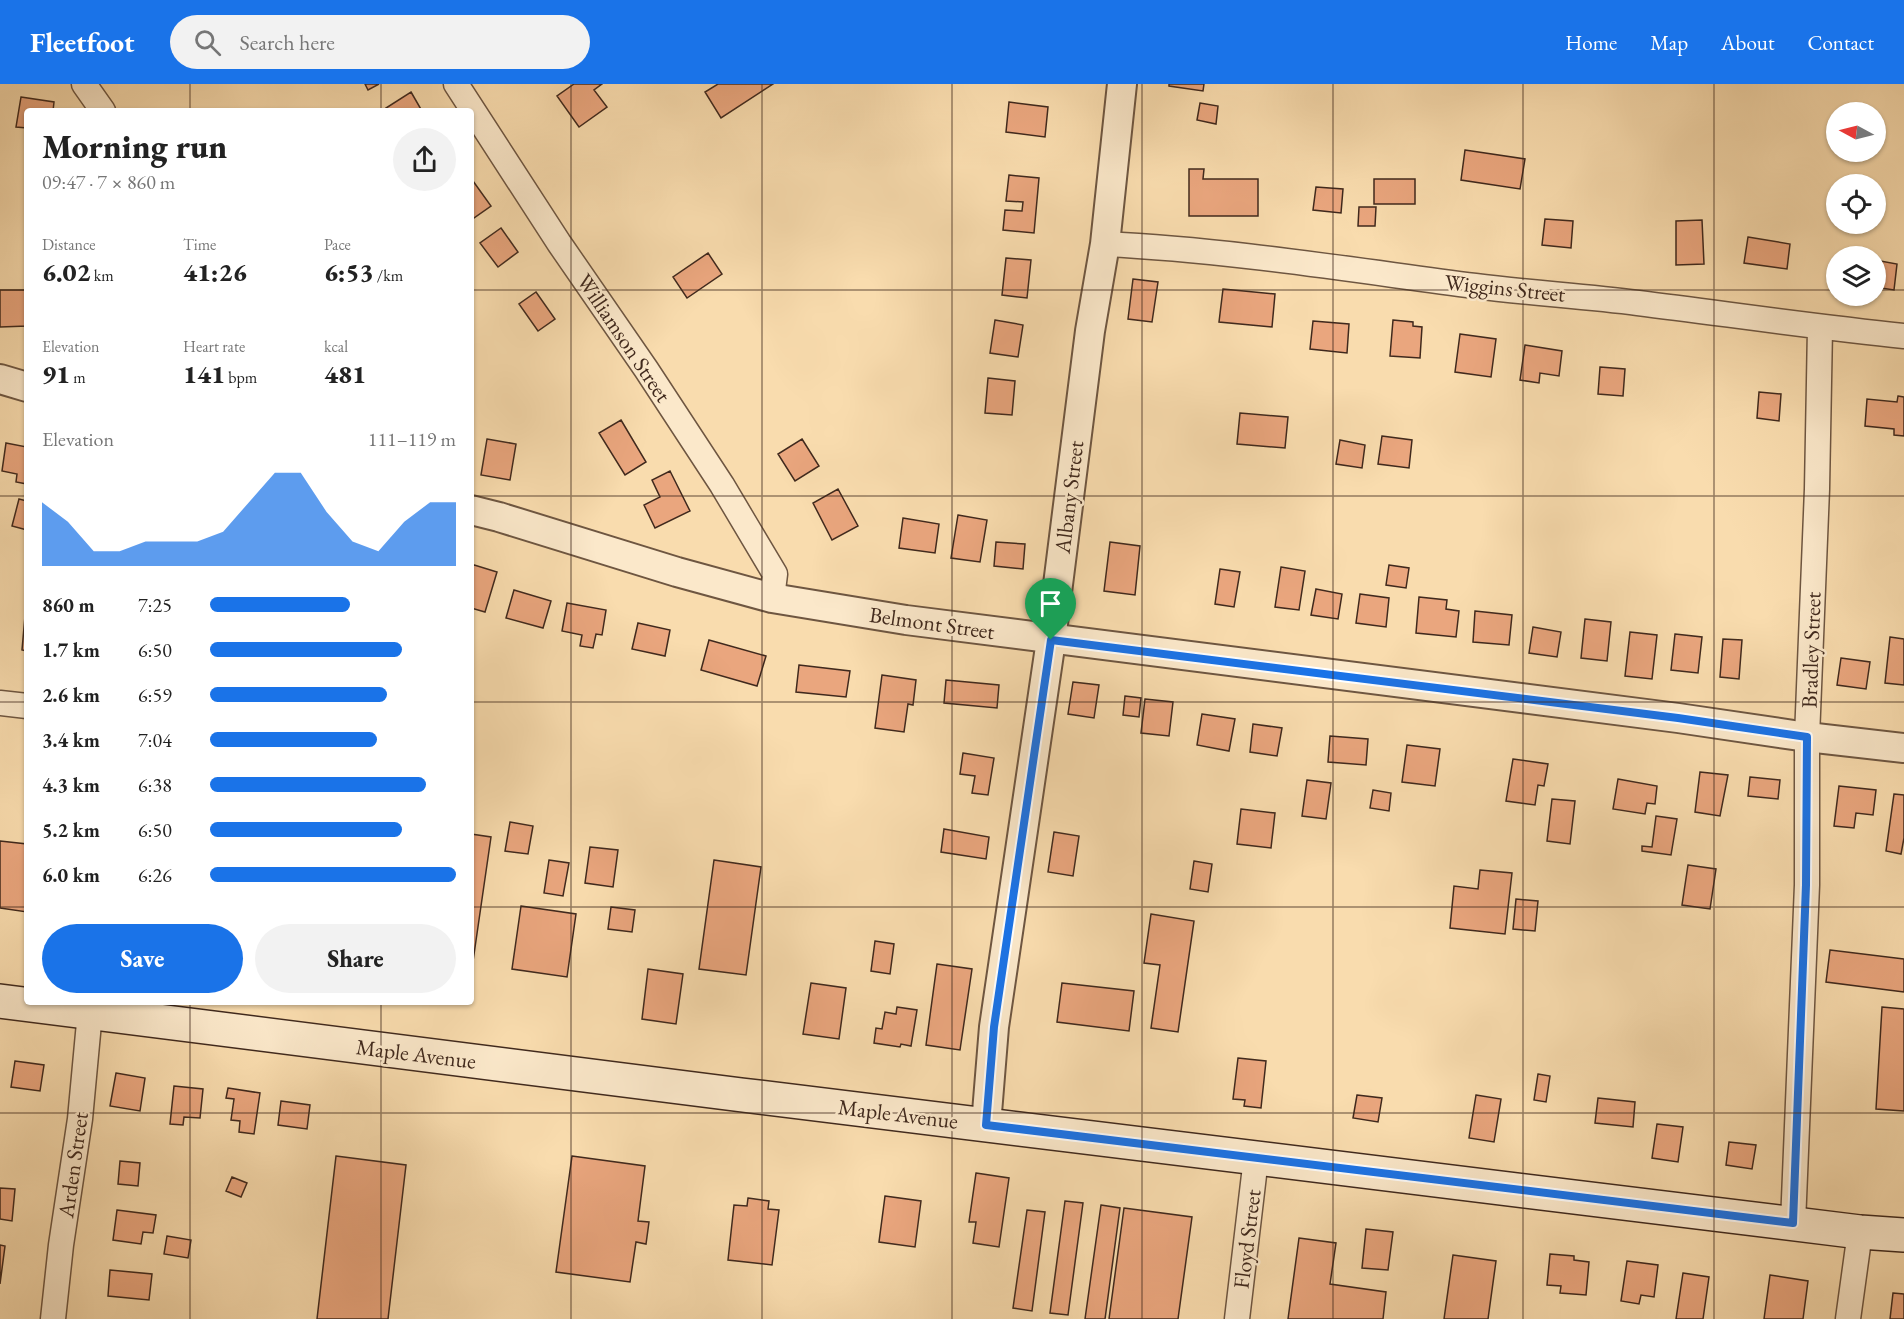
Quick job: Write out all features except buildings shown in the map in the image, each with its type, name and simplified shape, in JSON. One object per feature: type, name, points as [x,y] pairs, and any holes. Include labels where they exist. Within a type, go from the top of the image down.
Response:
[{"type":"main road","name":"Maple Avenue","points":[[0,1001],[24,1004]]},
{"type":"main road","name":"Maple Avenue","points":[[33,1005],[754,1097],[1860,1232],[1904,1235]]},
{"type":"street","points":[[84,84],[101,108]]},
{"type":"street","name":"Williamson Street","points":[[456,84],[472,108]]},
{"type":"street","name":"Albany Street","points":[[986,1125],[994,1027],[1051,640],[1089,341],[1105,244],[1122,84]]},
{"type":"street","name":"Williamson Street","points":[[474,112],[727,494],[775,574],[772,598]]},
{"type":"street","name":"Wiggins Street","points":[[1105,244],[1147,246],[1351,269],[1478,286],[1637,302],[1820,328],[1904,336]]},
{"type":"street","name":"Bradley Street","points":[[1793,1223],[1806,885],[1807,737],[1817,489],[1820,328]]},
{"type":"street","points":[[0,379],[24,386]]},
{"type":"street","name":"Belmont Street","points":[[474,511],[676,572],[772,598],[906,620],[1051,640],[1904,748]]},
{"type":"street","points":[[0,703],[24,706]]},
{"type":"street","name":"Arden Street","points":[[53,1319],[61,1245],[80,1119],[90,1012]]},
{"type":"street","name":"Floyd Street","points":[[1237,1319],[1256,1158]]},
{"type":"street","points":[[1848,1319],[1860,1232]]},
{"type":"route","points":[[1051,640],[1678,718],[1807,737],[1806,885],[1793,1223],[986,1125],[994,1027],[1051,640]]}]
